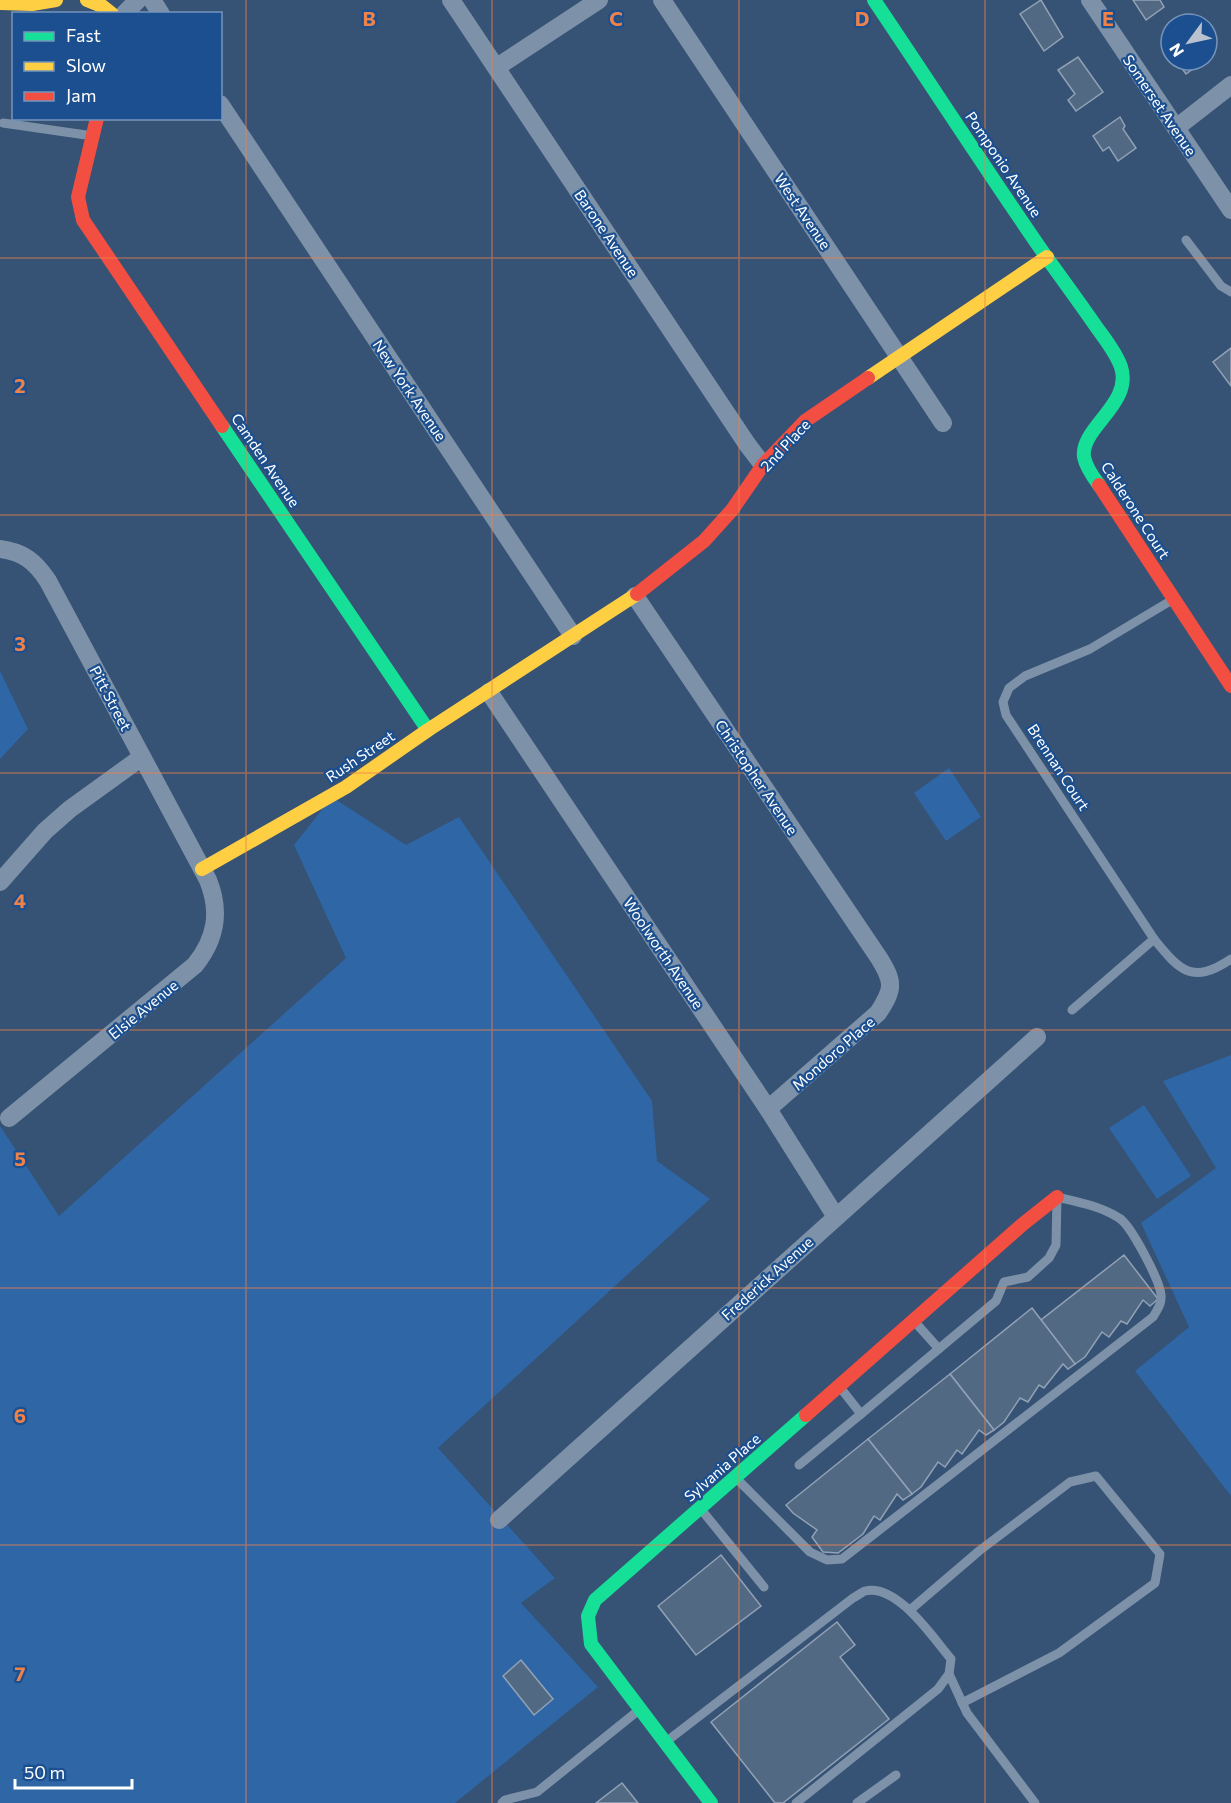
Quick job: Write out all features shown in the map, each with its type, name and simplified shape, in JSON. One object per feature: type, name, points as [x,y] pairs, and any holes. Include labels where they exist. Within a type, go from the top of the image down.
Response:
[{"type":"street","points":[[87,0],[110,12]]},
{"type":"street","points":[[126,12],[138,0]]},
{"type":"street","name":"Barone Avenue","points":[[451,0],[763,465]]},
{"type":"street","points":[[497,67],[598,0]]},
{"type":"street","name":"West Avenue","points":[[662,0],[943,423]]},
{"type":"street","name":"Pomponio Avenue","points":[[874,0],[1047,258],[1110,346]]},
{"type":"street","name":"Somerset Avenue","points":[[1090,0],[1231,210]]},
{"type":"street","points":[[0,3],[51,1]]},
{"type":"street","points":[[1176,128],[1231,85]]},
{"type":"street","name":"New York Avenue","points":[[222,107],[573,636]]},
{"type":"street","points":[[93,136],[97,120]]},
{"type":"street","name":"Camden Avenue","points":[[93,136],[78,197],[83,220],[428,730]]},
{"type":"street","name":"2nd Place","points":[[573,636],[635,596],[704,541],[732,510],[763,465],[805,421],[1047,258]]},
{"type":"street","name":"Calderone Court","points":[[1110,346],[1122,369],[1122,388],[1114,406],[1086,443],[1084,456],[1091,473],[1231,683]]},
{"type":"street","name":"Pitt Street","points":[[0,549],[25,555],[38,566],[202,869]]},
{"type":"street","name":"Christopher Avenue","points":[[635,596],[879,958]]},
{"type":"street","name":"Rush Street","points":[[202,869],[345,787],[573,636]]},
{"type":"street","name":"Woolworth Avenue","points":[[489,692],[768,1109],[836,1216]]},
{"type":"street","points":[[0,882],[45,831],[70,809],[142,757]]},
{"type":"street","name":"Elsie Avenue","points":[[9,1118],[189,971],[200,959],[212,940],[216,925],[213,894],[202,869]]},
{"type":"street","name":"Mondoro Place","points":[[768,1109],[878,1013],[888,999],[892,983],[879,958]]},
{"type":"street","name":"Frederick Avenue","points":[[499,1520],[1037,1038]]},
{"type":"street","name":"Sylvania Place","points":[[711,1803],[591,1644],[586,1623],[588,1609],[595,1600],[735,1477],[1057,1197]]},
{"type":"lane","points":[[3,123],[93,136]]},
{"type":"lane","points":[[1185,240],[1221,286],[1231,292]]},
{"type":"lane","name":"Brennan Court","points":[[1174,598],[1090,649],[1025,676],[1009,688],[1003,702],[1006,715],[1154,939],[1170,959],[1183,971],[1200,973],[1231,959]]},
{"type":"lane","points":[[1072,1010],[1154,939]]},
{"type":"lane","points":[[735,1477],[810,1552],[827,1560],[842,1559],[1153,1317],[1161,1305],[1161,1294],[1135,1236],[1121,1219],[1093,1206],[1057,1197],[1056,1245],[1049,1258],[1028,1277],[1004,1282],[996,1301],[799,1465]]},
{"type":"lane","points":[[914,1320],[939,1349]]},
{"type":"lane","points":[[839,1386],[861,1414]]},
{"type":"lane","points":[[910,1610],[979,1551],[1070,1482],[1096,1476],[1160,1554],[1155,1583],[1059,1653],[962,1703]]},
{"type":"lane","points":[[700,1508],[764,1587]]},
{"type":"lane","points":[[665,1742],[853,1598],[866,1591],[882,1592],[905,1605],[951,1659],[949,1674],[938,1689],[796,1803]]},
{"type":"lane","points":[[949,1674],[967,1713],[1035,1803]]},
{"type":"lane","points":[[502,1803],[537,1792],[639,1710]]},
{"type":"lane","points":[[857,1803],[896,1775]]},
{"type":"shaded area","points":[[0,671],[28,729],[0,759]]},
{"type":"shaded area","points":[[949,768],[981,817],[946,841],[914,793]]},
{"type":"shaded area","points":[[332,797],[406,845],[459,817],[652,1101],[657,1161],[710,1199],[438,1448],[555,1578],[521,1603],[598,1687],[455,1803],[0,1803],[0,1126],[59,1216],[346,958],[294,845]]},
{"type":"shaded area","points":[[1231,1055],[1231,1496],[1135,1371],[1189,1327],[1141,1223],[1216,1168],[1163,1081]]},
{"type":"shaded area","points":[[1144,1105],[1191,1176],[1157,1199],[1109,1128]]},
{"type":"building","points":[[1041,0],[1063,37],[1044,51],[1020,14]]},
{"type":"building","points":[[1133,0],[1160,0],[1164,7],[1146,20]]},
{"type":"building","points":[[1078,57],[1103,92],[1076,111],[1068,100],[1075,94],[1058,70]]},
{"type":"building","points":[[1120,117],[1125,126],[1123,129],[1136,148],[1118,161],[1109,147],[1103,151],[1093,136]]},
{"type":"building","points":[[1231,348],[1231,386],[1213,362]]},
{"type":"building","points":[[1124,1255],[1158,1299],[1150,1306],[1143,1300],[1127,1324],[1121,1321],[1109,1337],[1102,1332],[1085,1357],[1075,1364],[1041,1320]]},
{"type":"building","points":[[1032,1308],[1075,1364],[1068,1369],[1063,1364],[1044,1388],[1039,1385],[1028,1402],[1020,1398],[1004,1422],[994,1430],[950,1374]]},
{"type":"building","points":[[950,1374],[994,1430],[986,1435],[979,1430],[962,1454],[957,1450],[945,1467],[938,1462],[921,1487],[912,1494],[868,1439]]},
{"type":"building","points":[[868,1439],[912,1494],[903,1500],[897,1494],[880,1520],[874,1516],[863,1534],[838,1553],[823,1552],[812,1537],[817,1530],[793,1513],[786,1505]]},
{"type":"building","points":[[721,1555],[761,1606],[696,1655],[658,1606]]},
{"type":"building","points":[[837,1622],[855,1645],[840,1657],[889,1719],[783,1803],[775,1803],[711,1722]]},
{"type":"building","points":[[521,1660],[553,1699],[534,1715],[503,1676]]},
{"type":"building","points":[[622,1783],[638,1803],[596,1803]]},
{"type":"traffic: fast","points":[[874,0],[1003,194],[1119,361],[1123,380],[1120,393],[1085,446],[1085,461],[1099,485]]},
{"type":"traffic: fast","points":[[222,426],[428,730]]},
{"type":"traffic: fast","points":[[711,1803],[591,1644],[588,1616],[595,1600],[806,1415]]},
{"type":"traffic: slow","points":[[0,3],[32,4],[56,0]]},
{"type":"traffic: slow","points":[[87,0],[110,12]]},
{"type":"traffic: slow","points":[[868,378],[1047,257]]},
{"type":"traffic: slow","points":[[202,869],[346,787],[428,730],[637,594]]},
{"type":"traffic: jam","points":[[97,120],[78,197],[83,220],[222,426]]},
{"type":"traffic: jam","points":[[637,594],[704,541],[732,510],[763,465],[805,421],[868,378]]},
{"type":"traffic: jam","points":[[1099,485],[1231,686]]},
{"type":"traffic: jam","points":[[806,1415],[1023,1224],[1057,1197]]}]
